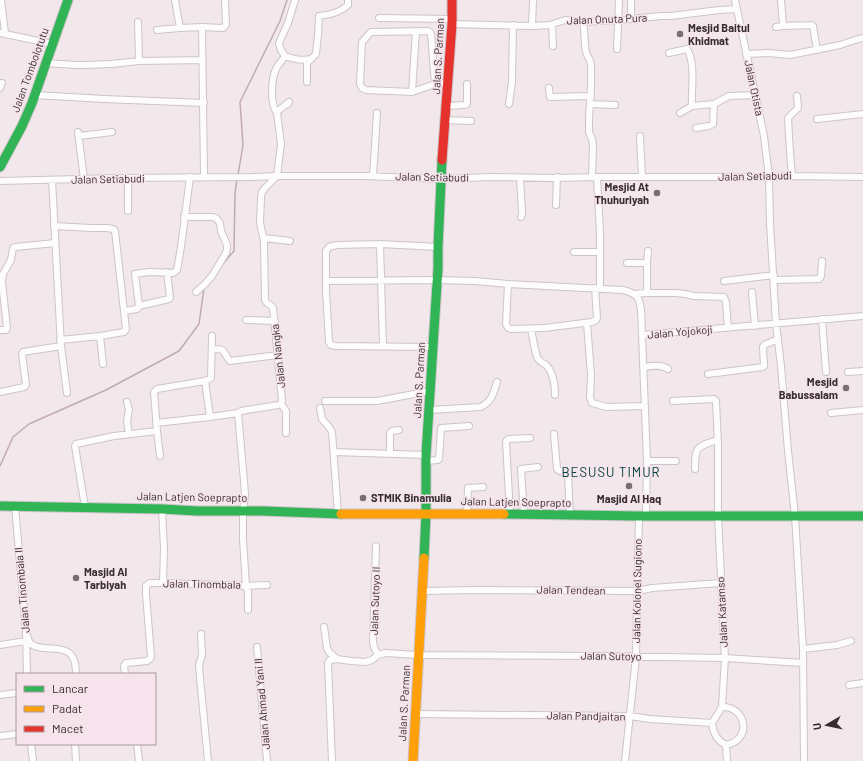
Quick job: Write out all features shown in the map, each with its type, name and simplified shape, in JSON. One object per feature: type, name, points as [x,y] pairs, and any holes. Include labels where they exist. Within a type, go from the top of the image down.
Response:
[{"type":"street","points":[[1,0],[2,33],[53,44]]},
{"type":"street","name":"Jalan Tombolotutu","points":[[0,167],[22,126],[35,95],[68,0]]},
{"type":"street","points":[[175,0],[180,28]]},
{"type":"street","points":[[157,30],[202,27],[223,28],[226,25],[225,0]]},
{"type":"street","points":[[295,0],[288,23],[279,43],[280,47],[286,56],[290,58],[300,60],[311,59]]},
{"type":"street","points":[[307,82],[307,63],[316,54],[319,16],[327,16],[336,13],[348,5],[348,0]]},
{"type":"street","name":"Jalan S. Parman","points":[[413,761],[426,514],[426,458],[452,0]]},
{"type":"street","points":[[532,26],[533,0]]},
{"type":"street","points":[[617,49],[619,0]]},
{"type":"street","points":[[631,0],[631,19]]},
{"type":"street","name":"Jalan Otista","points":[[735,0],[764,136],[769,177],[776,324],[795,516],[803,648],[804,761]]},
{"type":"street","points":[[781,0],[783,26]]},
{"type":"street","name":"Jalan Onuta Pura","points":[[379,18],[532,26],[552,25],[565,20],[583,22],[618,20],[737,9]]},
{"type":"street","points":[[138,22],[139,61]]},
{"type":"street","points":[[508,284],[506,324],[508,328],[531,329],[588,323],[596,320],[597,318],[600,233],[593,145],[589,128],[591,61],[587,55],[583,22]]},
{"type":"street","points":[[509,104],[512,82],[513,25]]},
{"type":"street","points":[[552,25],[553,46]]},
{"type":"street","points":[[776,27],[813,26],[818,50]]},
{"type":"street","points":[[202,27],[204,177]]},
{"type":"street","points":[[412,92],[416,31]]},
{"type":"street","points":[[435,84],[430,32],[371,32],[362,42],[360,84],[362,88],[366,90],[412,92],[435,84],[448,83]]},
{"type":"street","points":[[746,54],[768,53],[790,55],[840,45],[863,38]]},
{"type":"street","points":[[669,53],[687,49],[689,52],[692,71],[692,106]]},
{"type":"street","points":[[277,176],[281,144],[277,113],[274,107],[272,91],[276,70],[286,56]]},
{"type":"street","points":[[46,63],[86,65],[139,61],[202,60]]},
{"type":"street","points":[[447,106],[467,104],[467,84]]},
{"type":"street","points":[[549,88],[550,97],[590,96]]},
{"type":"street","points":[[35,95],[204,103]]},
{"type":"street","points":[[680,113],[692,106],[714,104],[729,96],[756,95]]},
{"type":"street","points":[[792,176],[788,119],[798,108],[797,96]]},
{"type":"street","points":[[277,113],[288,104]]},
{"type":"street","points":[[590,104],[615,105]]},
{"type":"street","points":[[696,128],[713,124],[714,104]]},
{"type":"street","points":[[373,176],[377,113]]},
{"type":"street","points":[[817,119],[863,114]]},
{"type":"street","points":[[446,120],[471,121]]},
{"type":"street","points":[[84,179],[78,134],[112,132]]},
{"type":"street","points":[[640,136],[642,177]]},
{"type":"street","points":[[490,170],[490,178]]},
{"type":"street","name":"Jalan Setiabudi","points":[[0,181],[204,177],[252,178],[277,176],[373,176],[441,179],[556,177],[863,177]]},
{"type":"street","name":"Jalan Nangka","points":[[156,423],[238,413],[281,404],[282,400],[273,307],[266,303],[265,300],[264,238],[260,223],[262,192],[277,176]]},
{"type":"street","points":[[556,177],[556,204]]},
{"type":"street","points":[[128,178],[128,211]]},
{"type":"street","points":[[139,306],[135,274],[149,272],[174,272],[177,269],[190,178]]},
{"type":"street","points":[[520,178],[522,210],[520,217]]},
{"type":"street","points":[[52,180],[60,343],[68,393]]},
{"type":"street","points":[[184,217],[216,218],[220,223],[221,231],[227,245],[226,253],[212,276],[196,292]]},
{"type":"street","points":[[0,392],[24,387],[26,385],[23,352],[60,343],[125,332],[126,329],[114,230],[107,228],[54,226]]},
{"type":"street","points":[[264,238],[290,241]]},
{"type":"street","points":[[0,330],[6,330],[7,328],[2,282],[3,274],[11,260],[13,248],[55,243]]},
{"type":"street","points":[[380,244],[383,346]]},
{"type":"street","points":[[433,347],[331,345],[329,342],[326,291],[326,251],[328,247],[337,245],[380,244],[438,247]]},
{"type":"street","points":[[647,293],[648,251]]},
{"type":"street","points":[[574,252],[600,252]]},
{"type":"street","points":[[724,281],[774,278],[819,279],[821,276],[822,261]]},
{"type":"street","points":[[627,263],[647,263]]},
{"type":"street","points":[[124,311],[137,310],[139,306],[169,299],[167,272]]},
{"type":"street","points":[[326,281],[475,281],[623,290],[634,294],[680,294],[724,297],[726,302],[728,328]]},
{"type":"street","points":[[752,292],[755,326]]},
{"type":"street","name":"Jalan Yojokoji","points":[[634,294],[639,299],[640,303],[642,335],[863,316]]},
{"type":"street","points":[[822,319],[826,372]]},
{"type":"street","points":[[246,320],[275,321]]},
{"type":"street","points":[[588,323],[591,376],[590,397],[592,403],[607,407],[645,406]]},
{"type":"street","points":[[531,329],[537,357],[546,366],[551,374],[554,383],[555,395]]},
{"type":"street","name":"Jalan Kolonel Sugiono","points":[[625,761],[636,657],[638,591],[647,461],[642,335]]},
{"type":"street","points":[[100,336],[103,364]]},
{"type":"street","points":[[160,456],[155,410],[155,391],[157,389],[205,381],[209,379],[211,377],[212,336]]},
{"type":"street","points":[[708,374],[763,367],[763,346],[778,339]]},
{"type":"street","points":[[212,349],[223,350],[230,360],[278,355]]},
{"type":"street","points":[[643,367],[662,366],[668,369]]},
{"type":"street","points":[[848,372],[863,371]]},
{"type":"street","points":[[205,381],[210,417]]},
{"type":"street","points":[[429,410],[481,407],[488,403],[492,398],[497,382]]},
{"type":"street","points":[[325,401],[377,401],[430,391]]},
{"type":"street","name":"Jalan Katamso","points":[[673,401],[715,399],[718,516],[725,658],[722,708]]},
{"type":"street","points":[[127,402],[129,410],[129,434]]},
{"type":"street","points":[[281,404],[286,411],[286,433]]},
{"type":"street","points":[[320,408],[322,419],[332,432],[338,514]]},
{"type":"street","points":[[831,413],[863,410]]},
{"type":"street","points":[[238,413],[244,481],[245,502],[243,510]]},
{"type":"street","points":[[428,429],[469,426]]},
{"type":"street","points":[[334,452],[390,454],[439,460],[441,428]]},
{"type":"street","points":[[390,454],[390,433],[392,431],[399,430]]},
{"type":"street","points":[[85,507],[75,445],[129,434],[157,431]]},
{"type":"street","points":[[554,434],[557,469],[558,471],[566,473],[568,476],[570,515]]},
{"type":"street","points":[[510,514],[506,442],[507,440],[530,438]]},
{"type":"street","points":[[695,469],[696,451],[698,448],[704,444],[717,440]]},
{"type":"street","points":[[647,461],[676,461]]},
{"type":"street","points":[[524,514],[521,469],[538,467]]},
{"type":"street","points":[[467,514],[467,489],[483,487]]},
{"type":"street","name":"Jalan Latjen Soeprapto","points":[[0,506],[197,511],[243,510],[338,514],[863,516]]},
{"type":"street","name":"Jalan Tinombala II","points":[[15,506],[26,632],[27,673]]},
{"type":"street","points":[[162,509],[164,548],[163,583]]},
{"type":"street","name":"Jalan Tinombala","points":[[125,673],[124,666],[126,663],[147,661],[152,656],[147,618],[146,586],[148,584],[163,583],[246,586],[243,510]]},
{"type":"street","name":"Jalan Sutoyo II","points":[[376,546],[373,642],[378,655]]},
{"type":"street","name":"Jalan Tendean","points":[[422,591],[638,591],[652,588],[721,583]]},
{"type":"street","points":[[248,610],[248,591],[246,586],[267,585]]},
{"type":"street","points":[[324,627],[327,648],[329,652],[337,659]]},
{"type":"street","points":[[26,632],[29,641],[33,645],[64,650],[70,654],[74,660],[76,673]]},
{"type":"street","points":[[201,634],[202,655],[199,665],[208,761]]},
{"type":"street","points":[[0,645],[26,641]]},
{"type":"street","points":[[803,648],[838,645],[851,641]]},
{"type":"street","name":"Jalan Ahmad Yani II","points":[[257,647],[267,761]]},
{"type":"street","name":"Jalan Sutoyo","points":[[337,659],[365,662],[372,660],[378,655],[390,653],[418,656],[603,656],[725,658],[803,662]]},
{"type":"street","points":[[332,761],[328,663],[330,660],[337,659]]},
{"type":"street","points":[[848,685],[863,683]]},
{"type":"street","points":[[0,695],[16,693]]},
{"type":"street","points":[[728,707],[737,713],[743,722],[744,730],[738,740],[733,744],[726,745],[721,743],[717,737],[712,727],[712,723],[722,708],[728,707]]},
{"type":"street","name":"Jalan Pandjaitan","points":[[415,714],[630,716],[650,719],[712,723]]},
{"type":"street","points":[[0,736],[16,734]]},
{"type":"street","points":[[31,745],[33,761]]},
{"type":"street","points":[[75,745],[76,761]]},
{"type":"street","points":[[137,745],[139,761]]},
{"type":"street","points":[[726,745],[727,761]]},
{"type":"waterway","points":[[238,175],[243,145],[240,102],[280,21],[287,0]]},
{"type":"waterway","points":[[221,266],[234,251],[235,193],[237,179]]},
{"type":"waterway","points":[[0,466],[13,437],[29,424],[106,390],[179,351],[199,324],[204,288]]},
{"type":"traffic: fast","points":[[0,167],[22,126],[32,103],[68,0]]},
{"type":"traffic: fast","points":[[424,558],[426,455],[438,268],[442,160]]},
{"type":"traffic: fast","points":[[0,506],[341,514]]},
{"type":"traffic: fast","points":[[504,514],[639,516],[863,516]]},
{"type":"traffic: slow","points":[[341,514],[504,514]]},
{"type":"traffic: slow","points":[[413,761],[424,558]]},
{"type":"traffic: jam","points":[[442,160],[452,24],[452,0]]},
{"type":"place","name":"Mesjid Baitul Khidmat","points":[[680,34]]},
{"type":"place","name":"Mesjid At Thuhuriyah","points":[[657,193]]},
{"type":"place","name":"Mesjid Babussalam","points":[[846,388]]},
{"type":"place","name":"Masjid Al Haq","points":[[629,486]]},
{"type":"place","name":"STMIK Binamulia","points":[[363,498]]},
{"type":"place","name":"Masjid Al Tarbiyah","points":[[76,578]]},
{"type":"district","name":"BESUSU TIMUR","points":[[611,472]]}]
